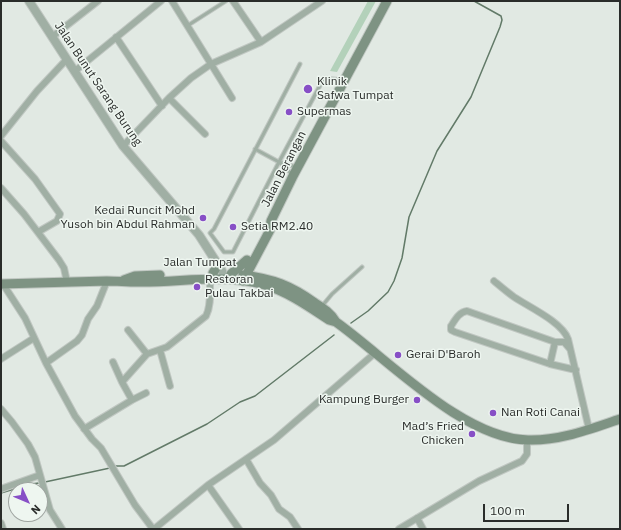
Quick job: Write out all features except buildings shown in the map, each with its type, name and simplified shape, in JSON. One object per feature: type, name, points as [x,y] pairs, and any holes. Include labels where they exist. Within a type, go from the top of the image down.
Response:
[{"type":"main road","name":"Jalan Berangan","points":[[231,276],[250,259],[270,230],[271,221],[293,176],[346,80],[387,1]]},
{"type":"main road","points":[[216,263],[217,266],[231,276],[250,259],[264,282]]},
{"type":"main road","name":"Jalan Tumpat","points":[[122,280],[136,276],[231,276],[289,286],[332,315],[336,322],[444,407],[468,422],[493,433],[527,440],[554,438],[620,419]]},
{"type":"main road","name":"Jalan Tumpat","points":[[2,284],[122,280],[136,282],[231,276]]},
{"type":"main road","points":[[184,279],[210,283],[264,282]]},
{"type":"main road","name":"Jalan Tumpat","points":[[264,282],[329,320],[336,322]]},
{"type":"street","name":"Jalan Bunut Sarang Burung","points":[[29,1],[123,146],[199,235],[231,276]]},
{"type":"street","points":[[52,37],[98,1]]},
{"type":"street","points":[[75,71],[161,1]]},
{"type":"street","points":[[172,1],[186,26],[232,98]]},
{"type":"street","points":[[233,1],[262,42]]},
{"type":"street","points":[[123,146],[183,84],[210,64],[262,42],[322,1]]},
{"type":"street","points":[[116,37],[162,106]]},
{"type":"street","points":[[1,136],[37,91],[67,59]]},
{"type":"street","points":[[169,98],[205,134]]},
{"type":"street","points":[[1,140],[35,179],[60,214],[57,221],[38,232]]},
{"type":"street","points":[[1,188],[24,214],[62,264],[67,282]]},
{"type":"street","name":"Jalan Bunut Sarang Burung","points":[[211,252],[216,263]]},
{"type":"street","points":[[46,363],[78,341],[88,319],[97,306],[107,281]]},
{"type":"street","points":[[494,281],[515,297],[562,328],[567,335],[589,429]]},
{"type":"street","points":[[122,382],[147,354],[160,350],[177,339],[206,316],[210,305],[210,283]]},
{"type":"street","points":[[2,284],[25,318],[46,363],[75,416],[84,429],[101,448],[131,499],[154,529],[208,485],[274,440],[375,353]]},
{"type":"street","points":[[570,349],[564,342],[555,342],[467,311],[459,314],[451,326],[451,330],[454,332],[550,364],[576,370]]},
{"type":"street","points":[[128,330],[147,354]]},
{"type":"street","points":[[1,359],[34,338]]},
{"type":"street","points":[[550,364],[555,342]]},
{"type":"street","points":[[160,350],[170,386]]},
{"type":"street","points":[[113,362],[132,400]]},
{"type":"street","points":[[84,429],[146,393]]},
{"type":"street","points":[[1,410],[28,444],[35,457],[50,510],[62,529]]},
{"type":"street","points":[[399,529],[479,481],[522,461],[527,454],[527,440]]},
{"type":"street","points":[[246,459],[256,478],[271,496],[279,509],[290,517],[298,529]]},
{"type":"street","points":[[1,489],[40,475]]},
{"type":"street","points":[[208,485],[239,529]]},
{"type":"street","points":[[417,518],[423,529]]},
{"type":"street","points":[[1,523],[4,529]]},
{"type":"lane","points":[[186,26],[226,1]]},
{"type":"lane","points":[[199,235],[210,233],[214,229],[300,64]]},
{"type":"lane","points":[[210,233],[224,252],[233,252],[324,78],[346,80]]},
{"type":"lane","points":[[255,149],[279,162],[298,167]]},
{"type":"lane","points":[[279,162],[293,176]]},
{"type":"lane","points":[[321,307],[332,294],[350,280],[362,267]]},
{"type":"green space","points":[[368,1],[376,1],[337,72],[330,71]]},
{"type":"waterway","points":[[351,323],[368,311],[388,292],[394,281],[402,258],[409,217],[437,151],[471,97],[500,27],[502,20],[501,16],[474,1]]},
{"type":"waterway","points":[[115,466],[124,466],[207,424],[240,402],[255,396],[334,335]]},
{"type":"waterway","points":[[45,482],[110,468]]},
{"type":"waterway","points":[[1,493],[8,491]]},
{"type":"place","name":"Klinik Safwa Tumpat","points":[[308,89]]},
{"type":"place","name":"Supermas","points":[[289,112]]},
{"type":"place","name":"Kedai Runcit Mohd Yusoh bin Abdul Rahman","points":[[203,218]]},
{"type":"place","name":"Setia RM2.40","points":[[233,227]]},
{"type":"place","name":"Restoran Pulau Takbai","points":[[197,287]]},
{"type":"place","name":"Gerai D'Baroh","points":[[398,355]]},
{"type":"place","name":"Kampung Burger","points":[[417,400]]},
{"type":"place","name":"Nan Roti Canai","points":[[493,413]]},
{"type":"place","name":"Mad’s Fried Chicken","points":[[472,434]]}]
